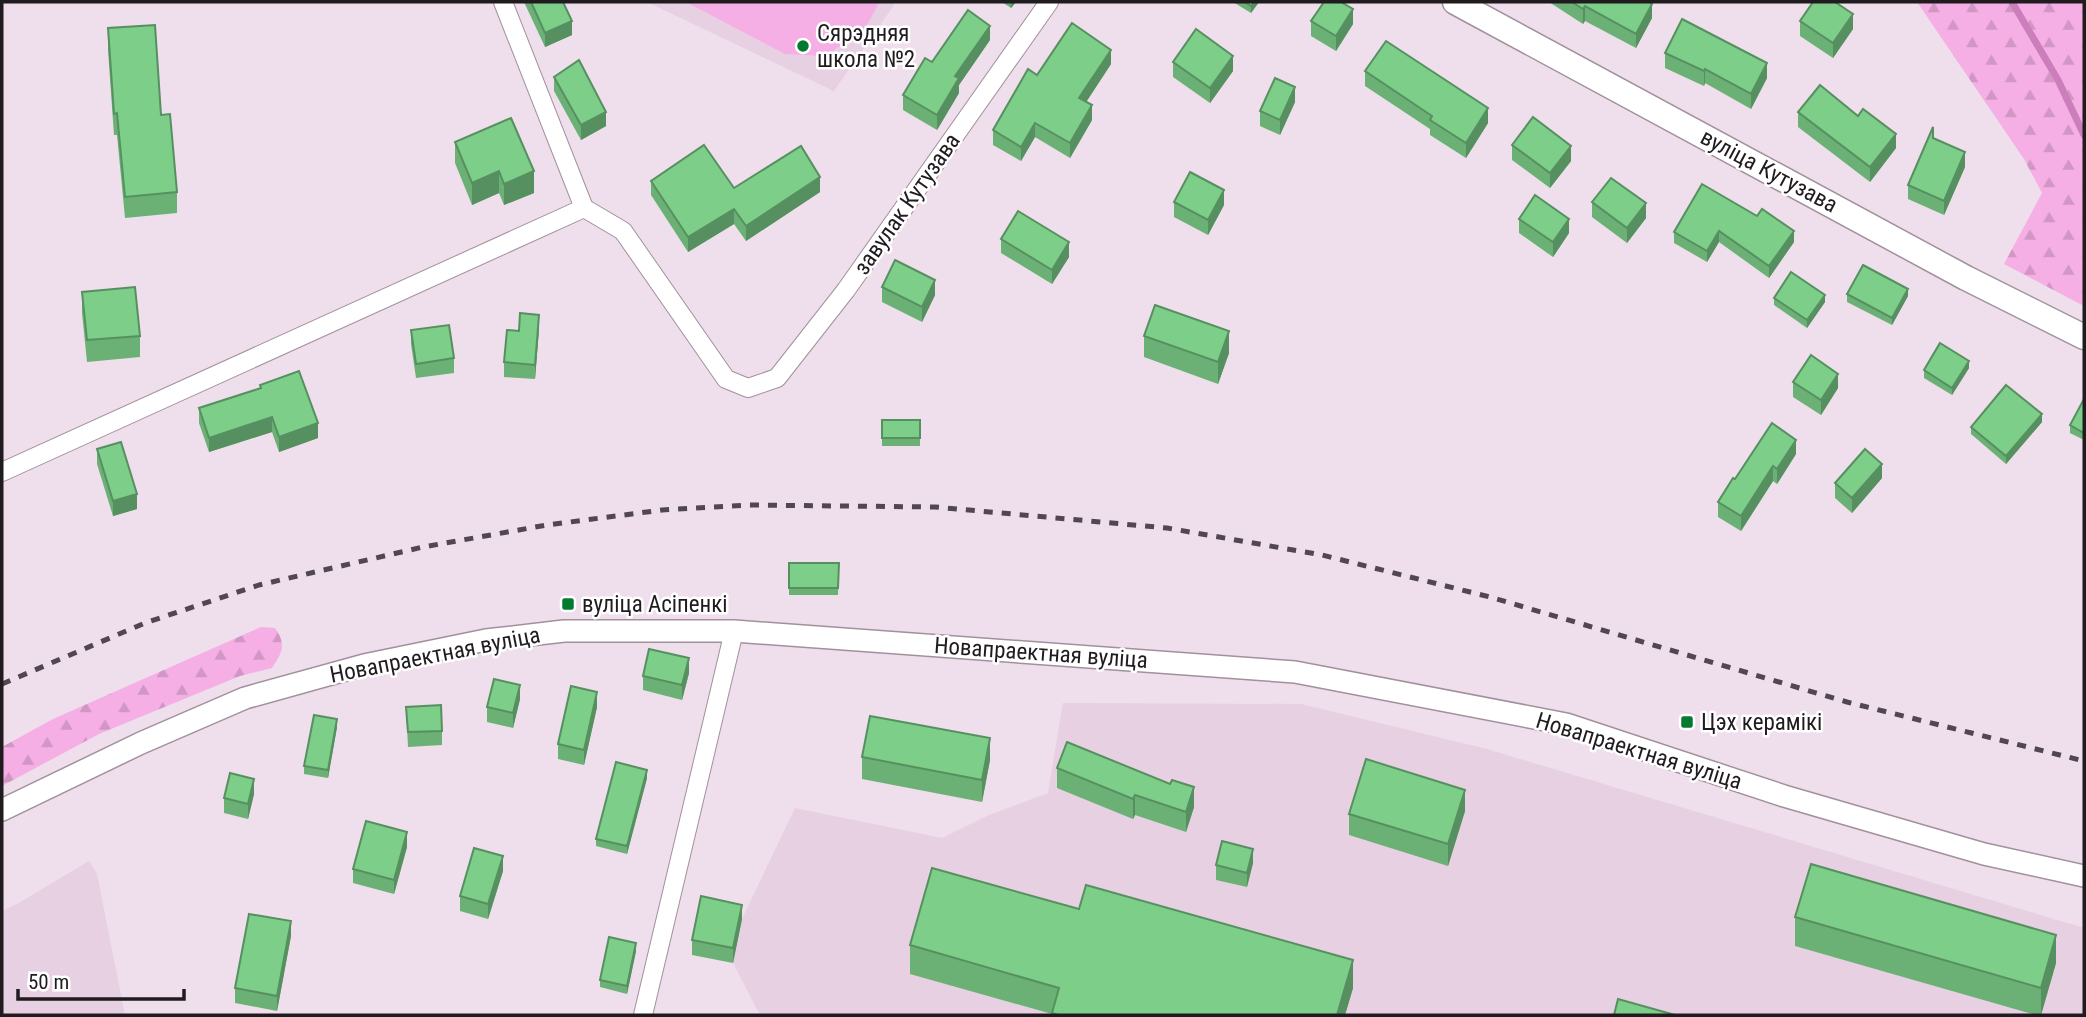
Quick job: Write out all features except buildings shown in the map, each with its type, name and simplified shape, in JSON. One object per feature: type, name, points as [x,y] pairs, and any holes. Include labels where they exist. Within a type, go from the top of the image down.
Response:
[{"type":"main road","name":"вуліца Кутузава","points":[[1455,2],[1954,271],[2084,337]]},
{"type":"street","points":[[2,472],[584,208],[503,2]]},
{"type":"street","name":"завулак Кутузава","points":[[584,208],[623,231],[726,379],[748,388],[777,378],[846,290],[1049,2]]},
{"type":"street","name":"Новапраектная вуліца","points":[[2,810],[141,743],[245,698],[364,665],[486,640],[564,631],[734,631],[985,648],[1308,675],[1566,724],[1784,796],[1984,854],[2084,876]]},
{"type":"street","points":[[643,1015],[734,631]]},
{"type":"shaded area","name":"Сярэдняя школа №2","points":[[647,2],[896,2],[834,91]]},
{"type":"shaded area","points":[[1063,703],[1301,704],[1487,749],[2084,928],[2084,1015],[760,1015],[733,963],[742,919],[795,808],[942,838],[989,815],[1048,793]]},
{"type":"shaded area","points":[[89,861],[97,874],[125,1015],[2,1015],[2,911]]},
{"type":"green space","points":[[686,2],[878,2],[864,30],[825,56],[785,54]]},
{"type":"green space","points":[[1917,2],[2084,2],[2084,306],[2004,264],[2042,193],[2024,159]]},
{"type":"green space","points":[[261,627],[275,628],[281,639],[281,653],[272,668],[240,676],[99,734],[2,786],[2,747],[53,719]]},
{"type":"waterway","points":[[2012,2],[2058,80],[2084,135]]},
{"type":"railway","points":[[2,684],[145,623],[259,585],[423,547],[547,525],[662,510],[749,505],[935,507],[1167,528],[1322,555],[1490,597],[1847,702],[2084,761]]},
{"type":"place","name":"Сярэдняя школа №2","points":[[803,46]]},
{"type":"place","name":"вуліца Асіпенкі","points":[[568,604]]},
{"type":"place","name":"Цэх керамікі","points":[[1687,722]]}]
